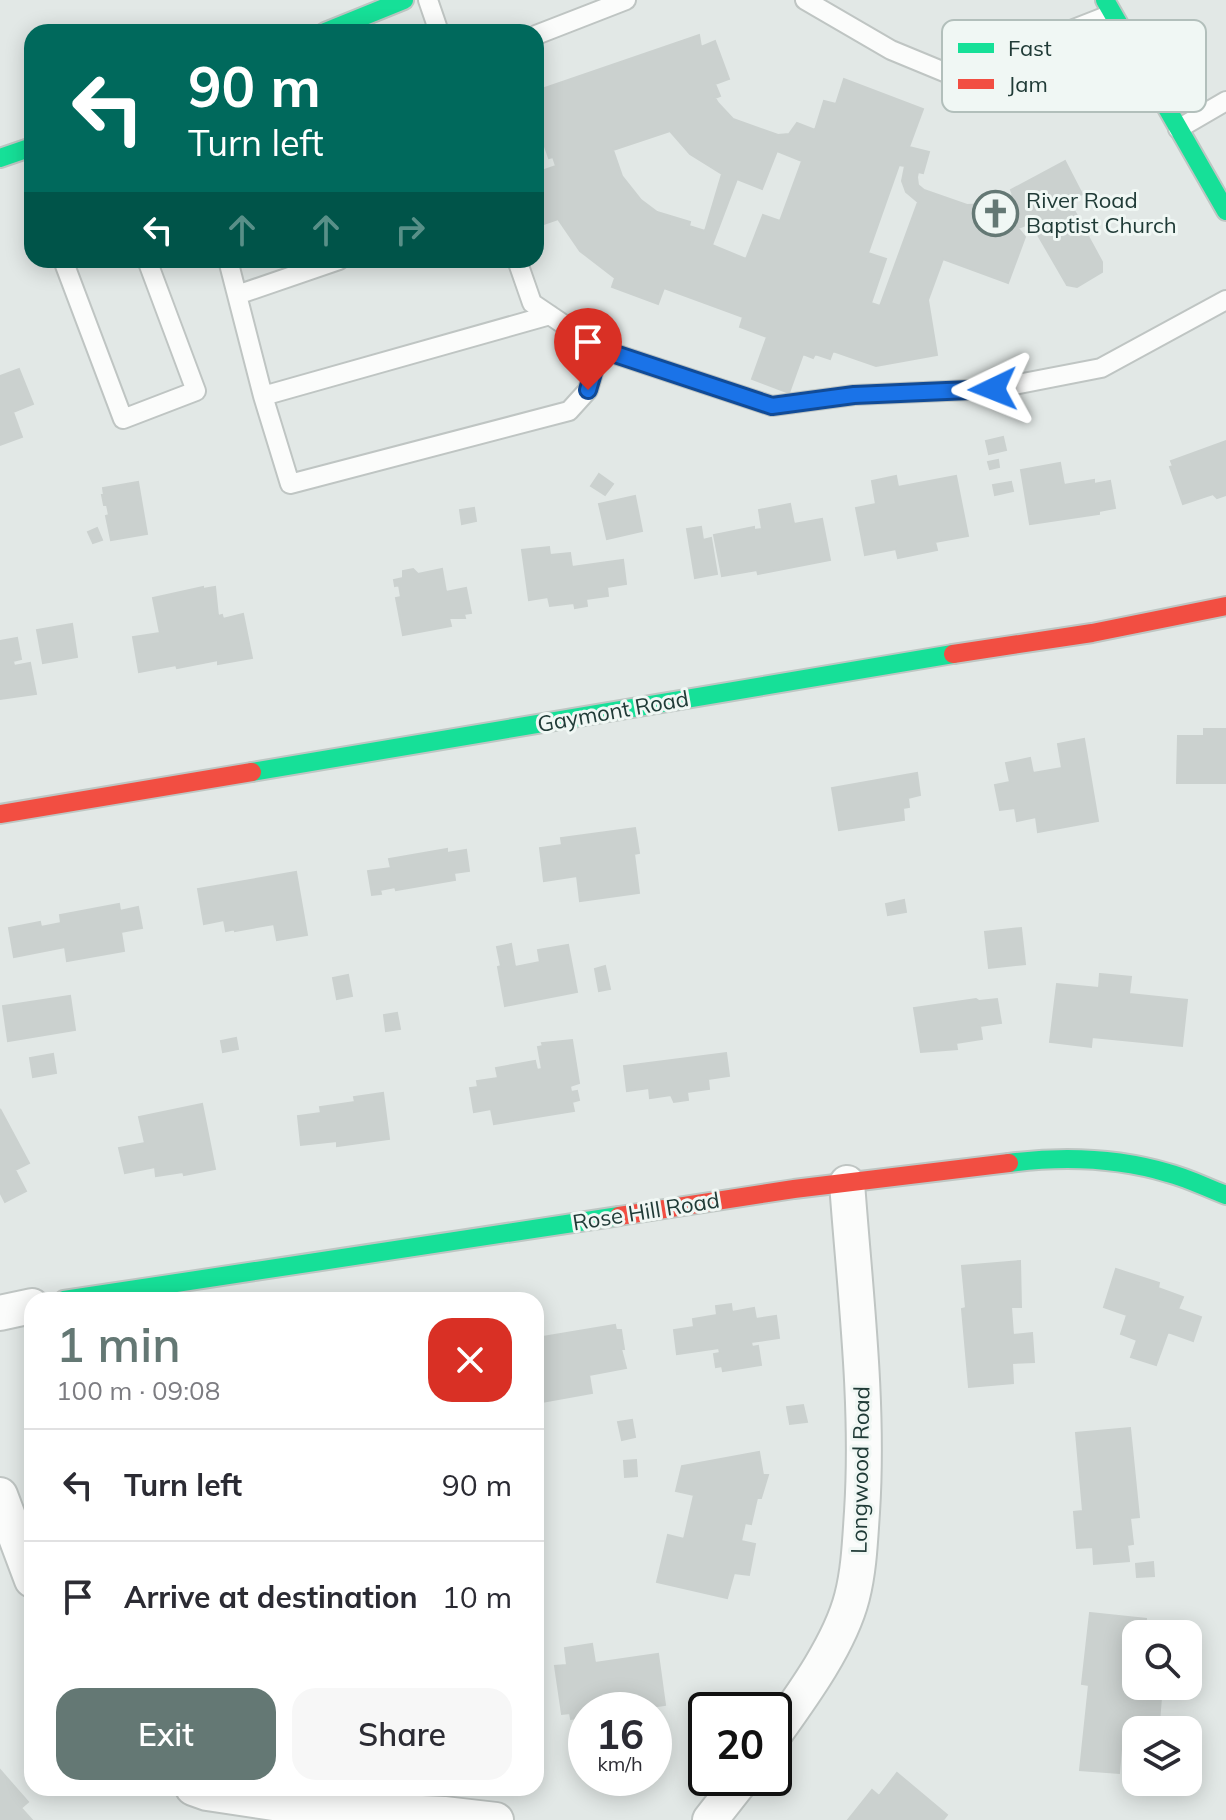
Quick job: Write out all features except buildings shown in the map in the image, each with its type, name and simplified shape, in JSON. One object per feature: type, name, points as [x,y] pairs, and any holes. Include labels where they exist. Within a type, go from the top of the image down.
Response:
[{"type":"street","points":[[345,24],[404,0]]},
{"type":"street","points":[[1168,112],[1226,211]]},
{"type":"street","points":[[0,158],[24,150]]},
{"type":"street","name":"Gaymont Road","points":[[0,814],[961,652],[1092,633],[1226,606]]},
{"type":"street","name":"Rose Hill Road","points":[[117,1292],[794,1189],[1025,1161],[1095,1159],[1126,1163],[1170,1173],[1226,1195]]},
{"type":"street","name":"Longwood Road","points":[[792,1710],[841,1628],[852,1597],[859,1558],[864,1483],[863,1401],[847,1183]]},
{"type":"street","points":[[0,1313],[24,1308]]},
{"type":"street","points":[[0,1495],[24,1559]]},
{"type":"street","points":[[227,1796],[307,1808],[444,1814],[496,1820]]},
{"type":"street","points":[[710,1820],[729,1796]]},
{"type":"lane","points":[[428,0],[436,24]]},
{"type":"lane","points":[[544,32],[626,0]]},
{"type":"lane","points":[[805,0],[891,50],[942,71]]},
{"type":"lane","points":[[1080,20],[1109,7]]},
{"type":"lane","points":[[1178,129],[1226,101]]},
{"type":"lane","points":[[66,268],[123,419],[196,391],[150,268]]},
{"type":"lane","points":[[230,268],[263,396],[290,484],[569,411],[588,390],[600,349]]},
{"type":"lane","points":[[237,295],[316,268]]},
{"type":"lane","points":[[520,268],[532,303],[600,349],[772,406],[854,395],[993,389],[1101,368],[1226,300]]},
{"type":"lane","points":[[263,396],[550,315]]},
{"type":"traffic: fast","points":[[345,24],[404,0]]},
{"type":"traffic: fast","points":[[1105,0],[1116,20]]},
{"type":"traffic: fast","points":[[1169,112],[1226,211]]},
{"type":"traffic: fast","points":[[0,158],[24,150]]},
{"type":"traffic: fast","points":[[252,772],[953,654]]},
{"type":"traffic: fast","points":[[1009,1163],[1070,1159],[1110,1161],[1175,1175],[1226,1195]]},
{"type":"traffic: fast","points":[[117,1292],[619,1216]]},
{"type":"traffic: jam","points":[[953,654],[1092,633],[1226,606]]},
{"type":"traffic: jam","points":[[0,814],[252,772]]},
{"type":"traffic: jam","points":[[619,1216],[794,1189],[1009,1163]]},
{"type":"place","name":"River Road Baptist Church","points":[[995,213]]},
{"type":"route","points":[[588,390],[600,349],[772,406],[854,395],[993,389]]}]
